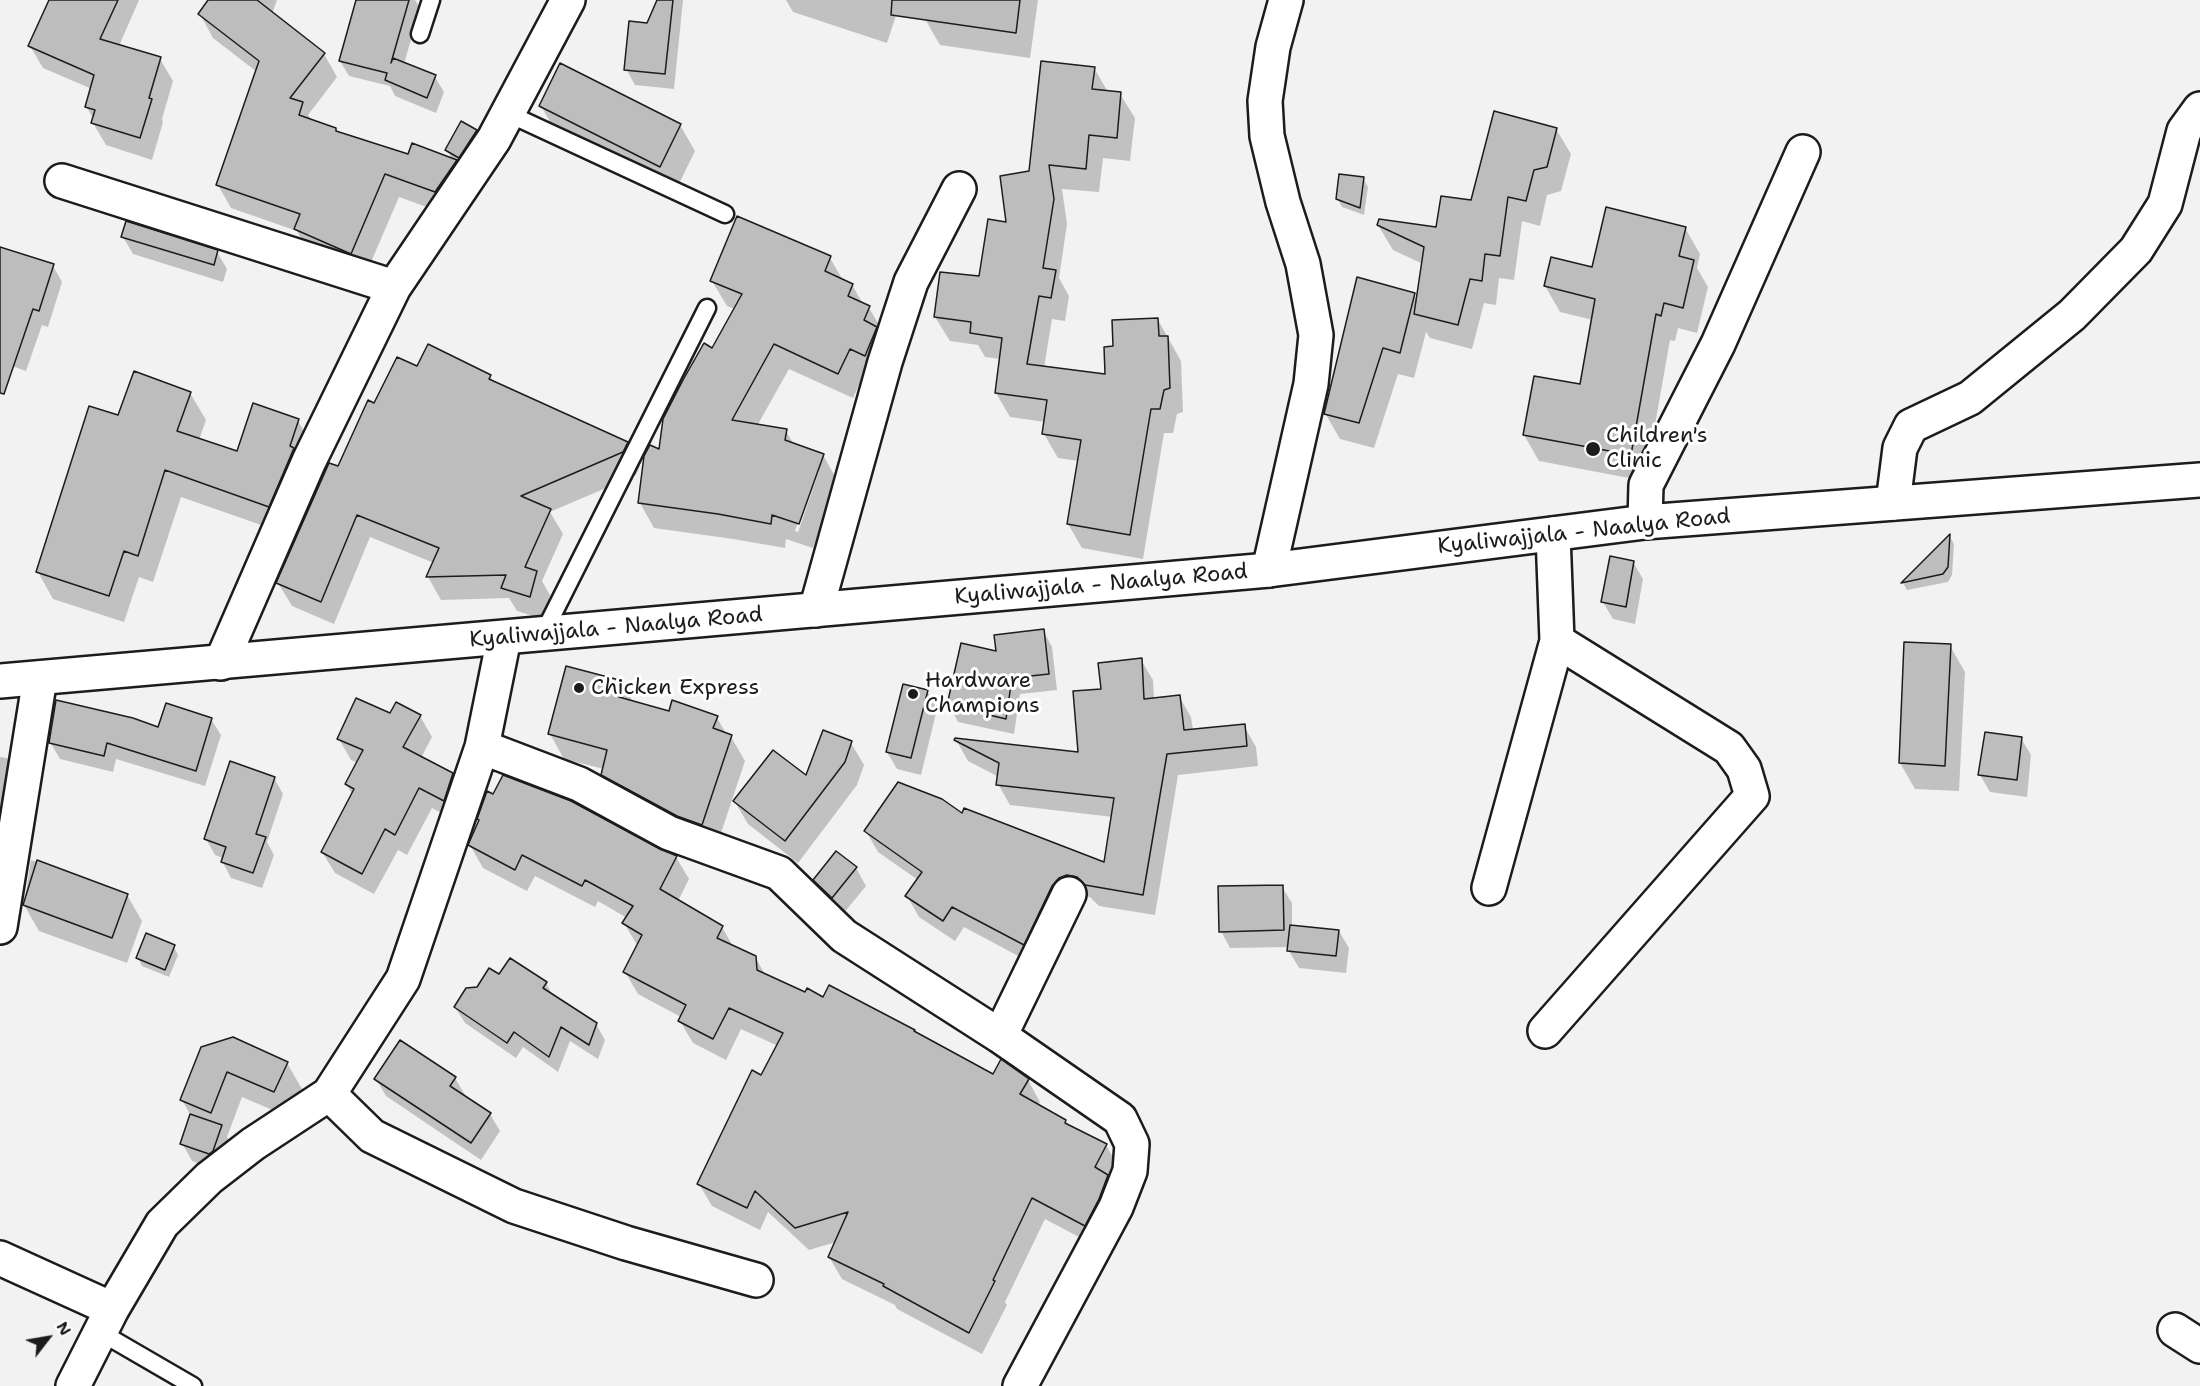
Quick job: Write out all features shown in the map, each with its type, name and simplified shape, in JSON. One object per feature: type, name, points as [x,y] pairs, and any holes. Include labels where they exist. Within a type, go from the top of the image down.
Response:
[{"type":"street","points":[[221,663],[309,461],[394,287],[494,139],[568,0]]},
{"type":"street","points":[[1269,570],[1311,384],[1316,335],[1303,264],[1283,202],[1268,136],[1265,101],[1273,47],[1286,0]]},
{"type":"street","points":[[1893,503],[1900,448],[1911,426],[1970,398],[2073,315],[2136,250],[2165,204],[2184,130],[2200,109]]},
{"type":"street","points":[[1645,522],[1646,485],[1718,344],[1803,152]]},
{"type":"street","points":[[62,181],[394,287]]},
{"type":"street","points":[[816,610],[885,362],[911,282],[959,189]]},
{"type":"street","name":"Kyaliwajjala - Naalya Road","points":[[0,681],[1269,570],[1645,522],[2200,480]]},
{"type":"street","points":[[1489,888],[1557,641],[1552,534]]},
{"type":"street","points":[[73,1386],[106,1321],[162,1224],[209,1179],[329,1094],[403,979],[482,747],[504,638]]},
{"type":"street","points":[[1545,1031],[1752,796],[1744,769],[1729,748],[1557,641]]},
{"type":"street","points":[[0,927],[40,678]]},
{"type":"street","points":[[482,747],[579,784],[669,833],[779,873],[844,936],[1000,1036],[1120,1119],[1132,1144],[1130,1171],[1116,1206],[1020,1386]]},
{"type":"street","points":[[1000,1036],[1069,894]]},
{"type":"street","points":[[329,1094],[372,1136],[514,1206],[626,1243],[756,1280]]},
{"type":"street","points":[[0,1258],[106,1321]]},
{"type":"lane","points":[[420,34],[431,0]]},
{"type":"lane","points":[[507,113],[725,214]]},
{"type":"lane","points":[[543,634],[707,308]]},
{"type":"lane","points":[[106,1321],[193,1386]]},
{"type":"building","points":[[49,0],[118,0],[100,39],[161,57],[149,98],[152,99],[140,138],[91,123],[95,110],[85,107],[94,75],[28,46]]},
{"type":"building","points":[[208,0],[257,0],[325,53],[290,98],[303,102],[299,115],[336,128],[336,131],[408,154],[412,143],[457,160],[435,192],[385,174],[351,254],[294,229],[300,214],[216,185],[259,61],[198,14]]},
{"type":"building","points":[[356,0],[409,0],[391,63],[393,58],[436,75],[427,98],[385,80],[387,73],[339,61]]},
{"type":"building","points":[[657,0],[673,0],[665,74],[624,70],[629,21],[647,23]]},
{"type":"building","points":[[892,0],[1020,0],[1016,33],[891,15]]},
{"type":"building","points":[[1041,61],[1095,67],[1092,89],[1121,92],[1117,138],[1089,135],[1086,169],[1049,165],[1054,199],[1043,268],[1056,270],[1051,298],[1039,296],[1027,364],[1105,374],[1104,347],[1113,346],[1112,320],[1158,318],[1159,336],[1168,336],[1170,388],[1164,390],[1160,409],[1151,409],[1130,535],[1067,524],[1081,440],[1042,434],[1047,400],[995,393],[1002,338],[970,333],[971,322],[934,317],[940,272],[979,276],[988,219],[1006,222],[1000,176],[1029,171]]},
{"type":"building","points":[[560,63],[681,124],[660,167],[539,106]]},
{"type":"building","points":[[1494,111],[1557,128],[1547,167],[1534,170],[1526,201],[1508,197],[1500,256],[1485,254],[1482,281],[1470,279],[1458,325],[1414,314],[1424,247],[1377,225],[1379,219],[1436,227],[1441,196],[1471,200]]},
{"type":"building","points":[[461,121],[477,130],[459,158],[445,150]]},
{"type":"building","points":[[1339,174],[1364,177],[1360,208],[1336,199]]},
{"type":"building","points":[[1606,207],[1686,227],[1679,256],[1694,260],[1683,308],[1664,303],[1661,316],[1656,314],[1631,455],[1523,435],[1534,376],[1580,384],[1595,299],[1544,286],[1551,257],[1592,267]]},
{"type":"building","points":[[737,216],[831,256],[825,271],[853,284],[848,296],[870,306],[864,320],[877,327],[865,356],[850,349],[838,374],[774,344],[732,420],[787,429],[785,440],[824,454],[799,524],[772,515],[771,524],[638,503],[644,456],[650,445],[659,449],[663,419],[683,380],[704,343],[712,348],[742,294],[710,281]]},
{"type":"building","points":[[126,221],[218,250],[214,265],[121,237]]},
{"type":"building","points":[[0,247],[54,264],[39,311],[33,309],[4,394],[0,393]]},
{"type":"building","points":[[1357,277],[1415,293],[1400,353],[1383,348],[1359,423],[1324,414]]},
{"type":"building","points":[[428,344],[491,375],[489,379],[628,442],[623,452],[521,496],[551,509],[525,567],[537,571],[530,597],[501,588],[506,575],[426,577],[439,548],[357,515],[321,602],[276,583],[329,463],[338,466],[368,400],[374,403],[397,357],[417,366]]},
{"type":"building","points":[[134,371],[191,392],[177,431],[237,451],[253,403],[299,419],[290,446],[294,448],[269,507],[165,470],[138,556],[124,551],[109,596],[36,572],[89,406],[118,415]]},
{"type":"building","points":[[1950,534],[1948,567],[1943,574],[1901,583]]},
{"type":"building","points":[[1610,556],[1634,561],[1626,607],[1601,602]]},
{"type":"building","points":[[1044,629],[1049,674],[1012,678],[1006,719],[947,705],[961,643],[996,651],[994,635]]},
{"type":"building","points":[[1904,642],[1951,644],[1945,766],[1899,763]]},
{"type":"building","points":[[1142,658],[1144,699],[1180,695],[1184,730],[1245,724],[1247,746],[1167,754],[1143,895],[1085,885],[1077,877],[1067,875],[1059,878],[1052,886],[1024,945],[952,907],[943,921],[905,896],[922,872],[864,831],[898,782],[942,799],[962,813],[964,808],[1104,862],[1114,798],[996,785],[999,763],[954,740],[955,738],[1078,752],[1073,691],[1101,689],[1098,663]]},
{"type":"building","points":[[566,666],[623,681],[619,697],[669,711],[672,700],[718,716],[713,728],[732,735],[702,825],[677,816],[601,775],[607,750],[548,734]]},
{"type":"building","points":[[903,684],[928,690],[911,758],[886,752]]},
{"type":"building","points":[[356,698],[390,713],[396,702],[421,715],[403,747],[453,773],[444,801],[419,788],[395,835],[385,829],[362,874],[321,852],[354,789],[345,784],[363,750],[337,739]]},
{"type":"building","points":[[56,700],[133,718],[158,727],[166,703],[212,718],[196,771],[107,743],[104,756],[49,743]]},
{"type":"building","points":[[823,730],[852,741],[845,762],[785,841],[733,801],[773,750],[806,775]]},
{"type":"building","points":[[1985,732],[2022,737],[2017,780],[1978,775]]},
{"type":"building","points":[[230,761],[275,777],[256,834],[266,837],[253,873],[221,862],[226,847],[204,839]]},
{"type":"building","points":[[503,775],[571,801],[677,856],[660,889],[723,926],[717,938],[756,956],[757,970],[805,992],[807,988],[823,997],[829,985],[993,1074],[1001,1059],[1029,1079],[1020,1094],[1066,1120],[1065,1123],[1107,1144],[1095,1167],[1108,1175],[1085,1226],[1032,1198],[969,1333],[883,1286],[884,1284],[828,1257],[848,1212],[795,1228],[755,1191],[747,1208],[697,1184],[752,1070],[761,1075],[783,1033],[729,1008],[713,1039],[678,1021],[686,1005],[623,972],[642,935],[622,923],[633,906],[585,880],[582,886],[522,855],[515,870],[468,845],[479,820],[477,819],[487,791],[493,794]]},
{"type":"building","points":[[836,851],[857,867],[832,898],[813,880]]},
{"type":"building","points":[[37,860],[128,894],[112,938],[23,905]]},
{"type":"building","points":[[1283,885],[1284,930],[1219,932],[1218,886]]},
{"type":"building","points":[[1290,925],[1339,930],[1336,956],[1287,951]]},
{"type":"building","points":[[146,933],[175,945],[165,970],[136,958]]},
{"type":"building","points":[[510,958],[547,982],[543,988],[597,1023],[589,1045],[561,1027],[549,1057],[514,1032],[507,1043],[454,1007],[466,988],[477,987],[489,968],[499,974]]},
{"type":"building","points":[[233,1037],[288,1062],[274,1092],[227,1072],[211,1113],[180,1100],[201,1047]]},
{"type":"building","points":[[400,1040],[456,1077],[450,1086],[491,1113],[471,1143],[374,1079]]},
{"type":"building","points":[[190,1114],[222,1125],[213,1151],[209,1154],[180,1144]]},
{"type":"place","name":"Children's Clinic","points":[[1593,449]]},
{"type":"place","name":"Chicken Express","points":[[579,688]]},
{"type":"place","name":"Hardware Champions","points":[[913,694]]}]
